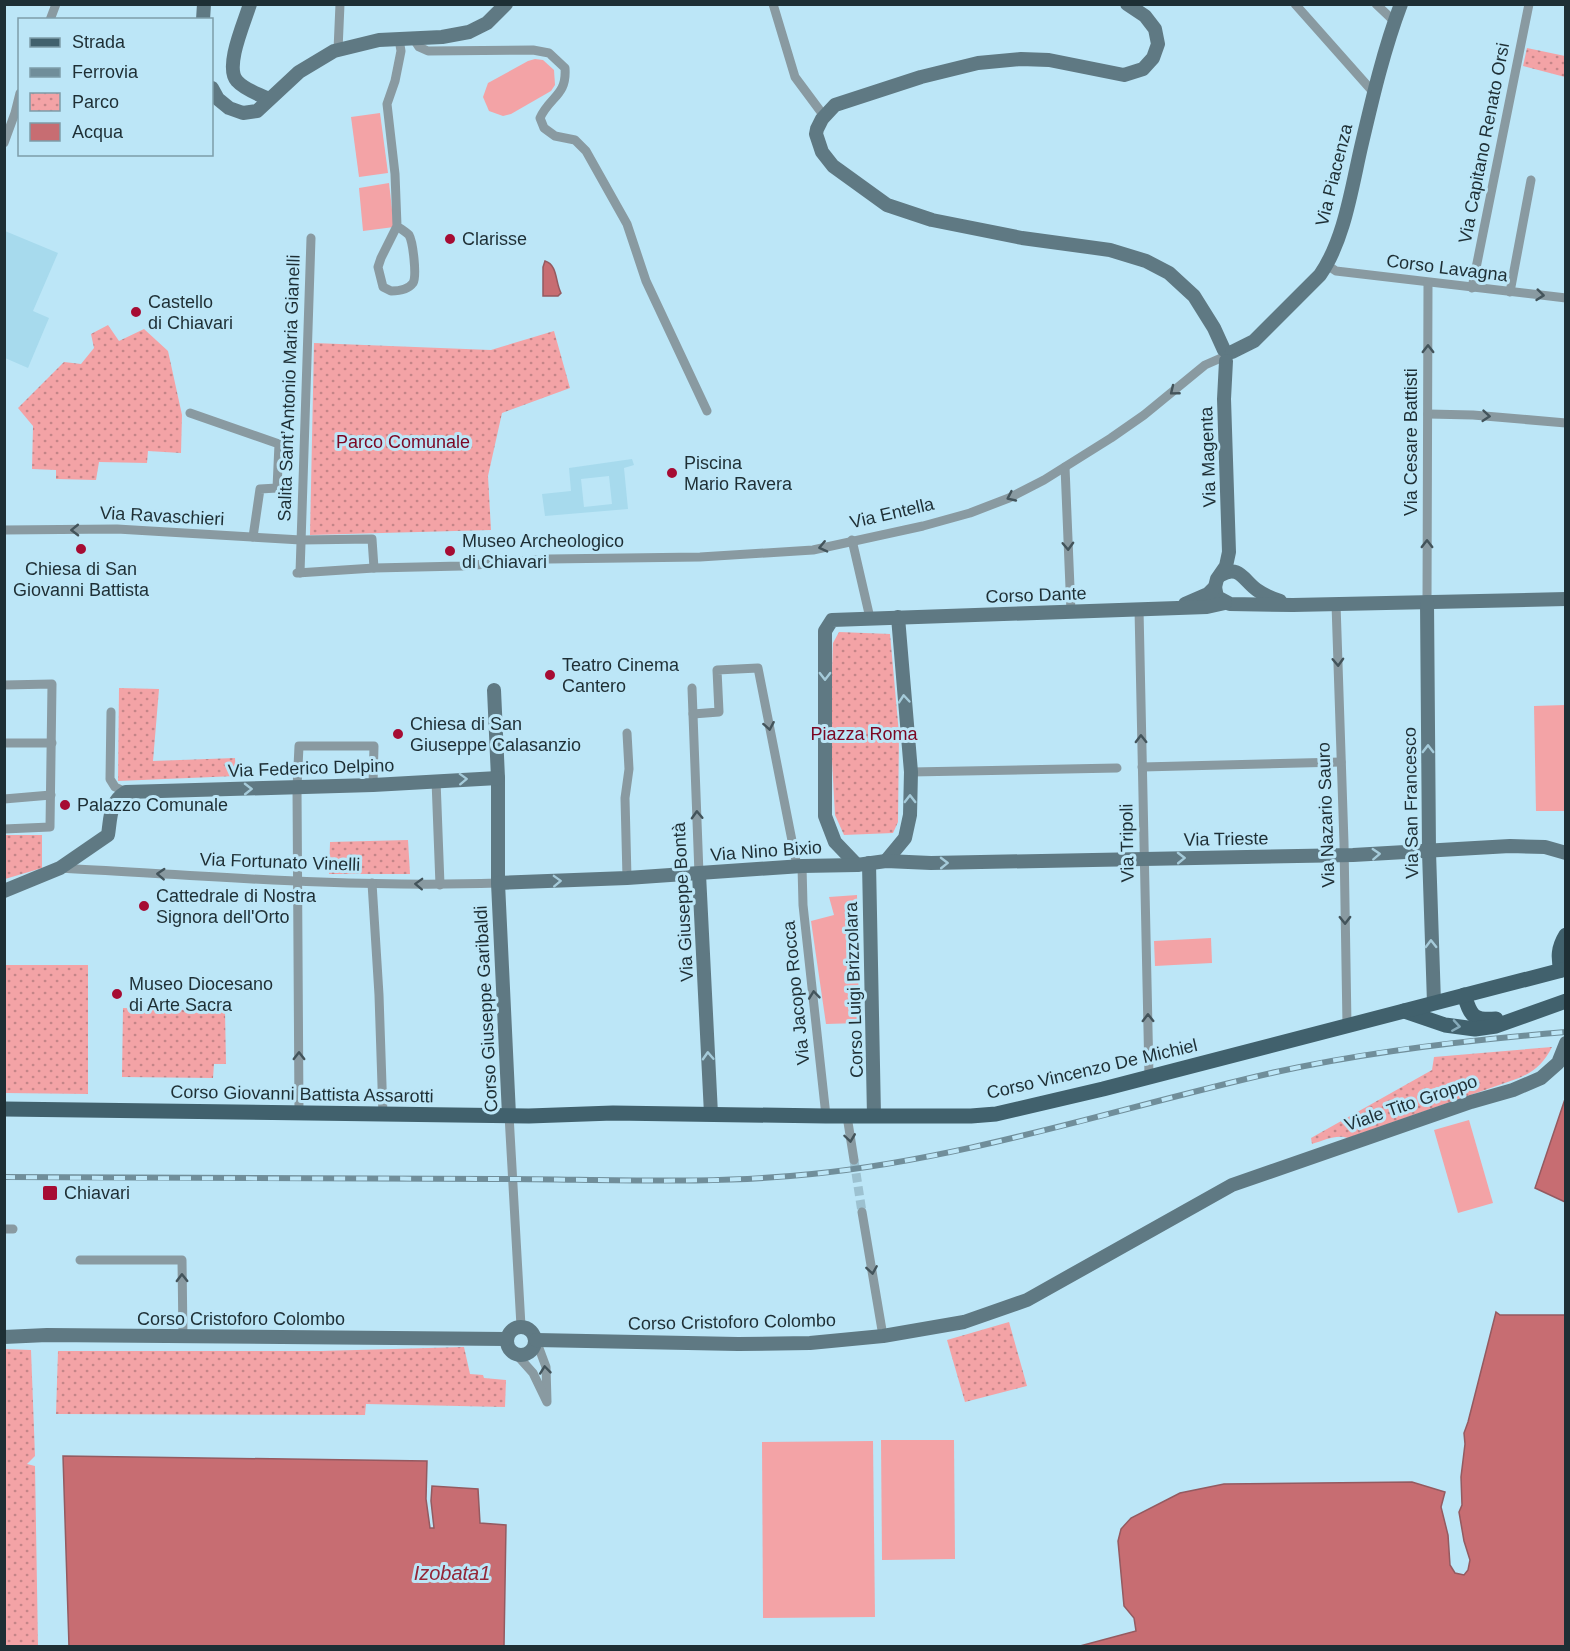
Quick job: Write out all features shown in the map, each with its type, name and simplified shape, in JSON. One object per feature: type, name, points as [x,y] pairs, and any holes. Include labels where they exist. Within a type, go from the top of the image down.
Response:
[{"type":"main road","points":[[1563,970],[1559,958],[1560,946],[1566,935]]},
{"type":"main road","name":"Corso Vincenzo De Michiel","points":[[509,1115],[971,1116],[996,1114],[1563,970]]},
{"type":"main road","points":[[1464,995],[1470,1012],[1475,1018],[1508,1021]]},
{"type":"main road","points":[[1404,1011],[1445,1025],[1475,1029],[1496,1026],[1566,1001]]},
{"type":"main road","name":"Corso Giovanni Battista Assarotti","points":[[4,1109],[509,1115]]},
{"type":"street","points":[[250,4],[232,60],[232,73],[237,81],[257,94],[270,99]]},
{"type":"street","points":[[338,50],[340,4]]},
{"type":"street","points":[[213,90],[218,99],[229,108],[243,113],[257,111],[299,72],[338,50],[379,40],[442,37],[469,32],[487,23],[506,4]]},
{"type":"street","points":[[772,4],[795,77],[824,116]]},
{"type":"street","points":[[1127,4],[1144,16],[1155,29],[1158,44],[1153,58],[1143,69],[1124,75],[1049,60],[1021,59],[978,63],[921,77],[835,105],[824,116],[816,134],[822,152],[833,166],[887,205],[932,220],[1022,238],[1110,250],[1146,261],[1169,273],[1194,296],[1214,328],[1226,355]]},
{"type":"street","points":[[1295,4],[1374,93]]},
{"type":"street","points":[[1376,4],[1395,22]]},
{"type":"street","name":"Via Piacenza","points":[[1327,265],[1345,219],[1374,93],[1401,4]]},
{"type":"street","name":"Via Capitano Renato Orsi","points":[[1472,288],[1529,4]]},
{"type":"street","points":[[413,38],[419,47],[428,51],[532,50],[549,53],[565,68],[563,89],[544,110],[540,118],[544,128],[555,136],[575,140],[586,151],[627,224],[646,281],[707,411]]},
{"type":"street","points":[[398,226],[408,235],[413,244],[415,277],[408,288],[391,291],[383,287],[378,267],[398,226],[387,104],[395,81],[401,51],[399,39]]},
{"type":"street","points":[[4,143],[18,101]]},
{"type":"street","points":[[1510,292],[1531,180]]},
{"type":"street","name":"Salita Sant’Antonio Maria Gianelli","points":[[299,573],[311,238]]},
{"type":"street","name":"Corso Lavagna","points":[[1327,265],[1336,271],[1566,298]]},
{"type":"street","name":"Via Entella","points":[[299,573],[525,561],[700,557],[813,550],[970,513],[1009,498],[1065,466],[1144,415],[1205,365],[1254,341],[1320,275],[1327,265]]},
{"type":"street","name":"Via Cesare Battisti","points":[[1427,602],[1428,282]]},
{"type":"street","name":"Via Magenta","points":[[1218,581],[1226,566],[1229,552],[1224,399],[1226,355]]},
{"type":"street","points":[[190,413],[279,444],[277,488],[260,489],[253,537]]},
{"type":"street","points":[[1428,414],[1473,415],[1566,423]]},
{"type":"street","points":[[1065,466],[1071,612]]},
{"type":"street","name":"Via Ravaschieri","points":[[4,530],[117,529],[301,540],[372,539],[374,568]]},
{"type":"street","points":[[852,540],[870,618]]},
{"type":"street","name":"Via Magenta","points":[[1229,552],[1242,576]]},
{"type":"street","points":[[1228,571],[1242,576],[1248,591],[1247,596],[1239,603],[1230,604],[1217,597],[1218,581],[1228,571]]},
{"type":"street","name":"Corso Dante","points":[[1242,576],[1254,589],[1266,596],[1293,605]]},
{"type":"street","name":"Corso Dante","points":[[1174,608],[1208,594],[1218,581]]},
{"type":"street","name":"Corso Dante","points":[[898,617],[1208,607],[1230,604],[1293,605],[1566,598]]},
{"type":"street","name":"Via San Francesco","points":[[1427,602],[1429,852],[1434,1003]]},
{"type":"street","name":"Via Nazario Sauro","points":[[1335,604],[1344,855],[1347,1025]]},
{"type":"street","name":"Via Tripoli","points":[[1138,609],[1149,1076]]},
{"type":"street","points":[[898,617],[911,772],[910,815],[905,838],[886,861],[863,864],[835,842],[825,816],[825,631],[832,620],[898,617]]},
{"type":"street","name":"Via Jacopo Rocca","points":[[693,714],[719,712],[717,670],[758,668],[799,866],[826,1116]]},
{"type":"street","points":[[4,685],[52,684],[50,827],[4,829]]},
{"type":"street","name":"Via Giuseppe Bontà","points":[[692,688],[711,1114]]},
{"type":"street","name":"Corso Giuseppe Garibaldi","points":[[494,690],[498,778],[498,883],[520,1326]]},
{"type":"street","points":[[111,712],[110,779],[115,787],[126,792]]},
{"type":"street","points":[[627,733],[629,769],[625,798],[627,878]]},
{"type":"street","points":[[4,743],[51,743]]},
{"type":"street","points":[[299,1114],[297,788],[299,746],[374,746],[373,785]]},
{"type":"street","points":[[1142,767],[1341,762]]},
{"type":"street","points":[[911,772],[1117,768]]},
{"type":"street","name":"Via Federico Delpino","points":[[126,792],[297,788],[498,778]]},
{"type":"street","points":[[436,780],[440,885]]},
{"type":"street","points":[[4,891],[60,868],[108,835],[112,808],[117,798],[126,792]]},
{"type":"street","points":[[4,800],[51,795]]},
{"type":"street","name":"Via Trieste","points":[[886,861],[931,863],[1344,855],[1529,846],[1545,847],[1566,853]]},
{"type":"street","name":"Via Nino Bixio","points":[[498,883],[863,864]]},
{"type":"street","name":"Corso Luigi Brizzolara","points":[[863,864],[874,1116]]},
{"type":"street","name":"Via Fortunato Vinelli","points":[[60,868],[298,882],[440,885],[498,883]]},
{"type":"street","points":[[372,882],[383,1115]]},
{"type":"street","name":"Viale Tito Groppo","points":[[1252,1178],[1530,1083],[1551,1071],[1563,1054],[1566,1043]]},
{"type":"street","points":[[847,1116],[854,1160]]},
{"type":"street","name":"Corso Cristoforo Colombo","points":[[536,1340],[810,1343],[883,1336],[964,1322],[1027,1300],[1232,1185],[1252,1178]]},
{"type":"street","points":[[862,1212],[883,1336]]},
{"type":"street","points":[[80,1260],[182,1260],[183,1336]]},
{"type":"street","points":[[520,1326],[533,1332],[546,1367],[547,1402],[533,1373],[509,1348],[506,1339],[513,1329],[520,1326]]},
{"type":"street","name":"Corso Cristoforo Colombo","points":[[4,1336],[506,1339]]},
{"type":"street","points":[[516,1354],[530,1353],[536,1340]]},
{"type":"shaded area","points":[[5,231],[58,253],[33,311],[49,318],[28,368],[5,358]]},
{"type":"shaded area","points":[[632,459],[634,465],[624,468],[628,509],[545,516],[542,494],[571,491],[569,468]],"holes":[[[609,476],[612,504],[584,507],[581,479]]]},
{"type":"green space","points":[[1527,48],[1565,56],[1565,77],[1523,66]]},
{"type":"green space","points":[[535,59],[543,60],[554,70],[555,85],[551,91],[511,114],[503,116],[489,111],[483,97],[488,83]]},
{"type":"green space","points":[[380,113],[388,173],[359,177],[351,117]]},
{"type":"green space","points":[[389,183],[394,227],[363,231],[359,188]]},
{"type":"green space","points":[[108,325],[119,341],[144,329],[168,351],[182,415],[181,453],[148,451],[147,463],[99,462],[96,480],[56,479],[56,470],[32,469],[33,426],[18,408],[64,362],[81,364],[94,348],[91,334]]},
{"type":"green space","name":"Parco Comunale","points":[[554,331],[570,388],[502,413],[488,476],[491,530],[310,535],[314,343],[491,350]]},
{"type":"green space","name":"Piazza Roma","points":[[839,632],[890,634],[899,734],[898,822],[893,833],[844,835],[835,815],[830,724],[833,643]]},
{"type":"green space","points":[[119,688],[159,689],[153,761],[235,758],[236,776],[118,781]]},
{"type":"green space","points":[[1565,705],[1565,811],[1536,811],[1534,706]]},
{"type":"green space","points":[[5,835],[42,835],[42,868],[5,879]]},
{"type":"green space","points":[[408,840],[410,874],[329,874],[330,842]]},
{"type":"green space","points":[[857,895],[859,1023],[826,1024],[811,921],[834,915],[829,897]]},
{"type":"green space","points":[[1211,938],[1212,963],[1155,966],[1154,941]]},
{"type":"green space","points":[[5,965],[88,965],[88,1094],[5,1093]]},
{"type":"green space","points":[[123,1008],[225,1011],[226,1064],[214,1064],[213,1078],[122,1077]]},
{"type":"green space","points":[[1552,1047],[1538,1066],[1519,1078],[1348,1138],[1335,1137],[1312,1144],[1311,1138],[1432,1070],[1434,1057]]},
{"type":"green space","points":[[1469,1120],[1493,1203],[1458,1213],[1434,1130]]},
{"type":"green space","points":[[1009,1322],[1027,1386],[965,1402],[947,1340]]},
{"type":"green space","points":[[464,1347],[470,1374],[506,1380],[505,1407],[366,1404],[365,1415],[56,1414],[58,1351],[321,1351]]},
{"type":"green space","points":[[5,1349],[31,1350],[35,1456],[27,1464],[35,1466],[38,1646],[5,1646]]},
{"type":"green space","points":[[881,1440],[954,1440],[955,1559],[882,1560]]},
{"type":"green space","points":[[873,1441],[875,1617],[763,1618],[762,1442]]},
{"type":"water","points":[[545,261],[554,270],[561,293],[558,296],[543,296]]},
{"type":"water","points":[[1565,1099],[1566,1202],[1535,1188]]},
{"type":"water","points":[[1496,1312],[1500,1315],[1565,1315],[1565,1646],[1080,1646],[1136,1631],[1134,1618],[1124,1606],[1118,1541],[1121,1529],[1131,1518],[1180,1493],[1224,1484],[1412,1482],[1445,1492],[1441,1507],[1448,1535],[1450,1565],[1455,1573],[1464,1575],[1468,1570],[1470,1560],[1459,1512],[1462,1505],[1464,1433]]},
{"type":"water","name":"Izobata1","points":[[63,1456],[427,1461],[426,1499],[430,1528],[434,1528],[432,1486],[478,1489],[480,1523],[506,1525],[504,1646],[69,1646]]},
{"type":"tunnel","points":[[854,1160],[862,1212]]},
{"type":"railway","points":[[4,1177],[654,1181],[812,1174],[871,1166],[987,1144],[1276,1072],[1348,1058],[1420,1047],[1566,1032]]},
{"type":"place","name":"Clarisse","points":[[450,239]]},
{"type":"place","name":"Castello di Chiavari","points":[[136,312]]},
{"type":"place","name":"Piscina Mario Ravera","points":[[672,473]]},
{"type":"place","name":"Chiesa di San Giovanni Battista","points":[[81,549]]},
{"type":"place","name":"Museo Archeologico di Chiavari","points":[[450,551]]},
{"type":"place","name":"Teatro Cinema Cantero","points":[[550,675]]},
{"type":"place","name":"Chiesa di San Giuseppe Calasanzio","points":[[398,734]]},
{"type":"place","name":"Palazzo Comunale","points":[[65,805]]},
{"type":"place","name":"Cattedrale di Nostra Signora dell'Orto","points":[[144,906]]},
{"type":"place","name":"Museo Diocesano di Arte Sacra","points":[[117,994]]},
{"type":"place","name":"Chiavari","points":[[50,1193]]}]
